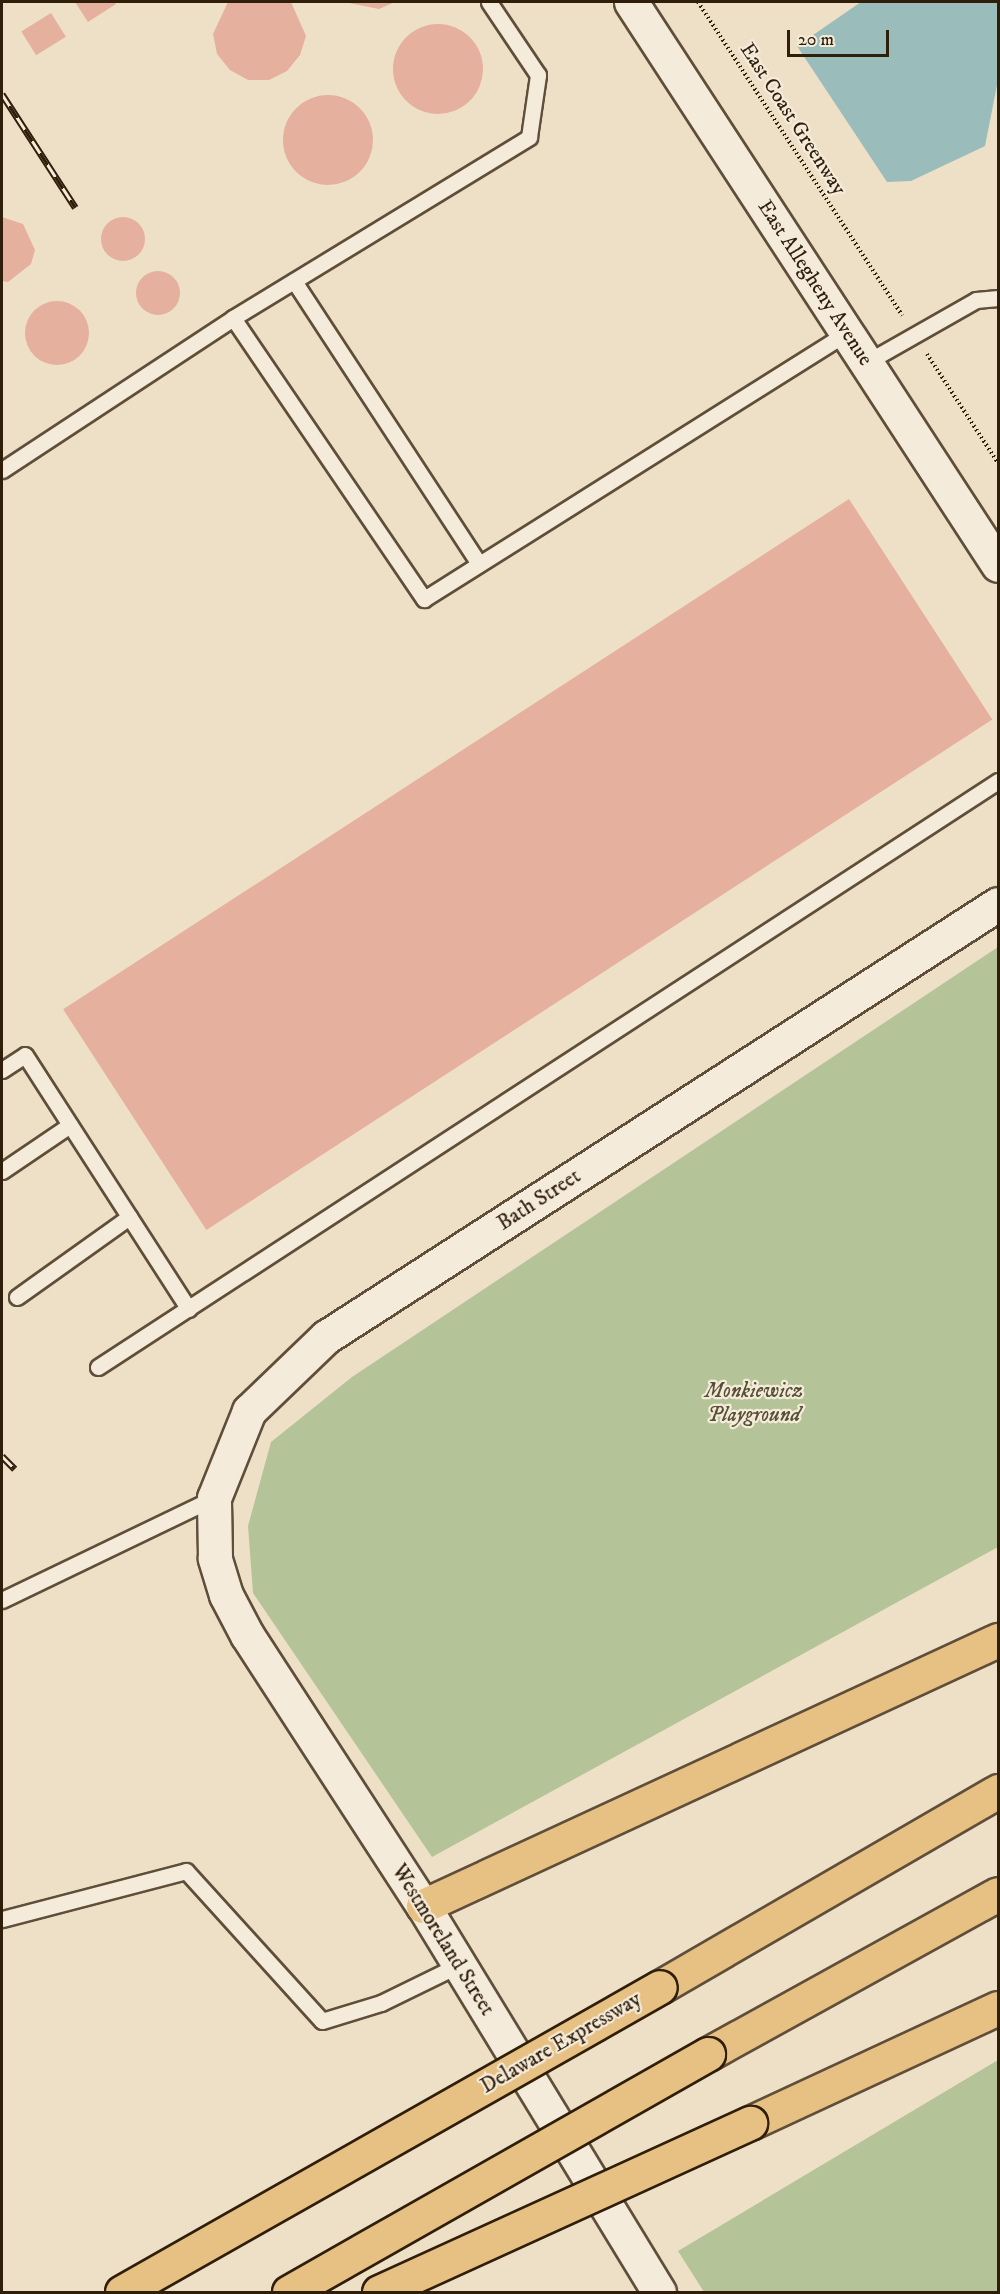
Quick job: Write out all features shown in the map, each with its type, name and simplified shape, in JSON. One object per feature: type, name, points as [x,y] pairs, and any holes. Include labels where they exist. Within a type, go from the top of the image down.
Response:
[{"type":"highway","points":[[423,1906],[999,1640]]},
{"type":"highway","name":"Delaware Expressway","points":[[122,2292],[660,1987],[999,1791]]},
{"type":"highway","points":[[289,2292],[708,2054],[999,1894]]},
{"type":"highway","points":[[379,2292],[999,2008]]},
{"type":"street","name":"East Allegheny Avenue","points":[[631,2],[999,565]]},
{"type":"street","name":"Bath Street","points":[[224,1589],[215,1558],[214,1498],[249,1411],[326,1337],[999,904]]},
{"type":"street","name":"Westmoreland Street","points":[[224,1589],[247,1635],[423,1906],[659,2292]]},
{"type":"lane","points":[[2,470],[233,318],[529,137],[538,75],[489,2]]},
{"type":"lane","points":[[294,281],[479,564]]},
{"type":"lane","points":[[867,362],[976,300],[999,298]]},
{"type":"lane","points":[[233,318],[424,599],[847,333]]},
{"type":"lane","points":[[98,1367],[999,781]]},
{"type":"lane","points":[[2,1070],[25,1055],[189,1309]]},
{"type":"lane","points":[[2,1171],[70,1125]]},
{"type":"lane","points":[[17,1297],[129,1216]]},
{"type":"lane","points":[[2,1600],[214,1498]]},
{"type":"lane","points":[[2,1919],[186,1872],[322,2021],[381,2003],[459,1965]]},
{"type":"path","name":"East Coast Greenway","points":[[698,2],[862,253]]},
{"type":"path","points":[[971,420],[999,463]]},
{"type":"green space","name":"Monkiewicz Playground","points":[[998,947],[998,1547],[432,1857],[253,1593],[248,1526],[271,1442],[352,1377]]},
{"type":"green space","points":[[998,2060],[998,2292],[704,2292],[678,2251]]},
{"type":"water","points":[[861,2],[998,2],[998,80],[985,146],[911,181],[887,182],[797,46]]},
{"type":"building","points":[[75,2],[114,2],[116,4],[88,22]]},
{"type":"building","points":[[228,2],[291,2],[306,36],[300,55],[287,71],[269,80],[248,80],[230,70],[217,54],[213,34]]},
{"type":"building","points":[[344,2],[395,2],[379,9]]},
{"type":"building","points":[[51,13],[66,37],[36,55],[21,32]]},
{"type":"building","points":[[429,24],[447,24],[463,31],[476,44],[483,60],[483,78],[476,94],[463,107],[447,114],[429,114],[413,107],[400,94],[393,78],[393,60],[400,44],[413,31]]},
{"type":"building","points":[[319,95],[337,95],[353,102],[366,115],[373,131],[373,149],[366,165],[353,178],[337,185],[319,185],[303,178],[290,165],[283,149],[283,131],[290,115],[303,102]]},
{"type":"building","points":[[2,217],[23,224],[35,250],[31,264],[8,282],[2,281]]},
{"type":"building","points":[[123,217],[138,224],[145,239],[138,254],[123,261],[108,254],[101,239],[108,224]]},
{"type":"building","points":[[158,271],[173,278],[180,293],[173,308],[158,315],[143,308],[136,293],[143,278]]},
{"type":"building","points":[[51,301],[63,301],[80,310],[87,321],[89,333],[87,345],[80,356],[63,365],[51,365],[39,360],[30,351],[25,339],[25,327],[30,315],[39,306]]},
{"type":"building","points":[[849,499],[992,720],[206,1230],[63,1009]]},
{"type":"railway","points":[[2,94],[75,207]]},
{"type":"railway","points":[[2,1456],[15,1469]]}]
